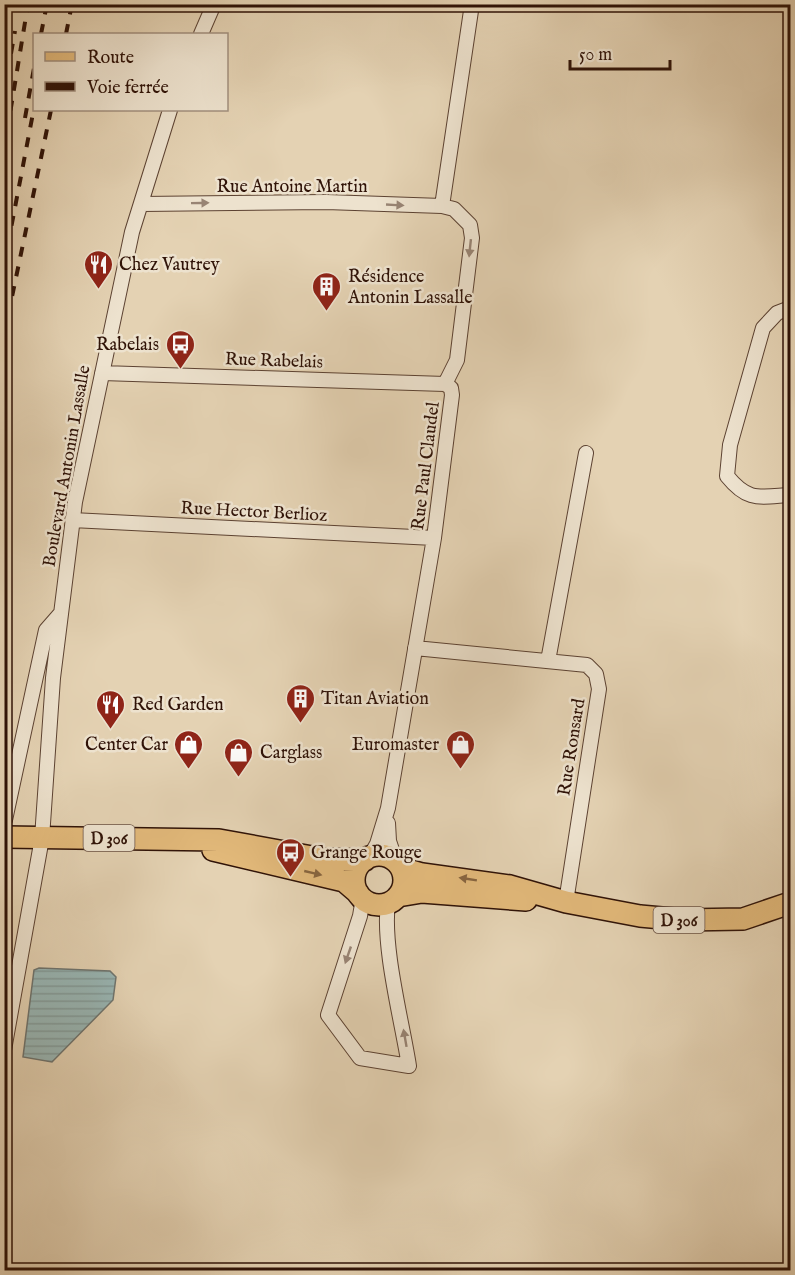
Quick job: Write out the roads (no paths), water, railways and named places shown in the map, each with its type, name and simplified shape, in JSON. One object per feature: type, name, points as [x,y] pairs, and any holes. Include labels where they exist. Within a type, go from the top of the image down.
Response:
[{"type":"main road","name":"D 306","points":[[9,831],[42,838],[219,840],[323,859],[367,859]]},
{"type":"main road","name":"D 306","points":[[175,840],[232,856],[344,881],[360,895]]},
{"type":"main road","points":[[383,856],[398,865],[404,883],[393,900],[374,904],[360,895],[355,879],[360,865],[367,859],[383,856]]},
{"type":"main road","name":"D 306","points":[[398,865],[422,874],[510,885],[566,902],[640,916],[684,920],[743,920],[790,903]]},
{"type":"main road","name":"D 306","points":[[393,900],[422,892],[566,902]]},
{"type":"street","points":[[201,33],[214,4]]},
{"type":"street","points":[[442,206],[472,4]]},
{"type":"street","name":"Boulevard Antonin Lassalle","points":[[4,1050],[42,838],[60,614],[72,520],[132,232],[170,111]]},
{"type":"street","name":"Rue Antoine Martin","points":[[141,204],[326,202],[442,206]]},
{"type":"street","name":"Rue Paul Claudel","points":[[367,859],[377,844],[388,808],[434,538],[452,395],[451,388],[445,384],[457,360],[472,238],[470,225],[464,217],[454,209],[442,206]]},
{"type":"street","points":[[790,308],[777,313],[763,328],[730,445],[727,476],[740,491],[758,497],[790,495]]},
{"type":"street","name":"Rue Rabelais","points":[[102,373],[445,384]]},
{"type":"street","points":[[548,661],[586,453]]},
{"type":"street","name":"Rue Hector Berlioz","points":[[72,520],[434,538]]},
{"type":"street","points":[[9,831],[46,630],[60,614]]},
{"type":"street","name":"Rue Ronsard","points":[[414,648],[587,665],[596,674],[599,689],[566,902]]},
{"type":"street","name":"Rue Paul Claudel","points":[[388,808],[389,841],[398,865]]},
{"type":"street","points":[[360,895],[360,916],[328,1015],[360,1058],[409,1066],[386,928],[393,900]]},
{"type":"water","points":[[39,968],[110,971],[116,977],[113,1000],[52,1062],[23,1057],[34,970]]},
{"type":"railway","points":[[4,150],[28,4]]},
{"type":"railway","points":[[41,33],[47,4]]},
{"type":"railway","points":[[66,33],[72,4]]},
{"type":"railway","points":[[4,93],[15,31]]},
{"type":"railway","points":[[25,118],[33,74]]},
{"type":"railway","points":[[4,265],[33,111]]},
{"type":"railway","points":[[4,335],[51,111]]},
{"type":"place","name":"Chez Vautrey","points":[[98,290]]},
{"type":"place","name":"Résidence Antonin Lassalle","points":[[327,312]]},
{"type":"place","name":"Rabelais","points":[[180,370]]},
{"type":"place","name":"Titan Aviation","points":[[300,724]]},
{"type":"place","name":"Red Garden","points":[[111,730]]},
{"type":"place","name":"Center Car","points":[[189,770]]},
{"type":"place","name":"Euromaster","points":[[460,770]]},
{"type":"place","name":"Carglass","points":[[239,778]]},
{"type":"place","name":"Grange Rouge","points":[[290,878]]}]
